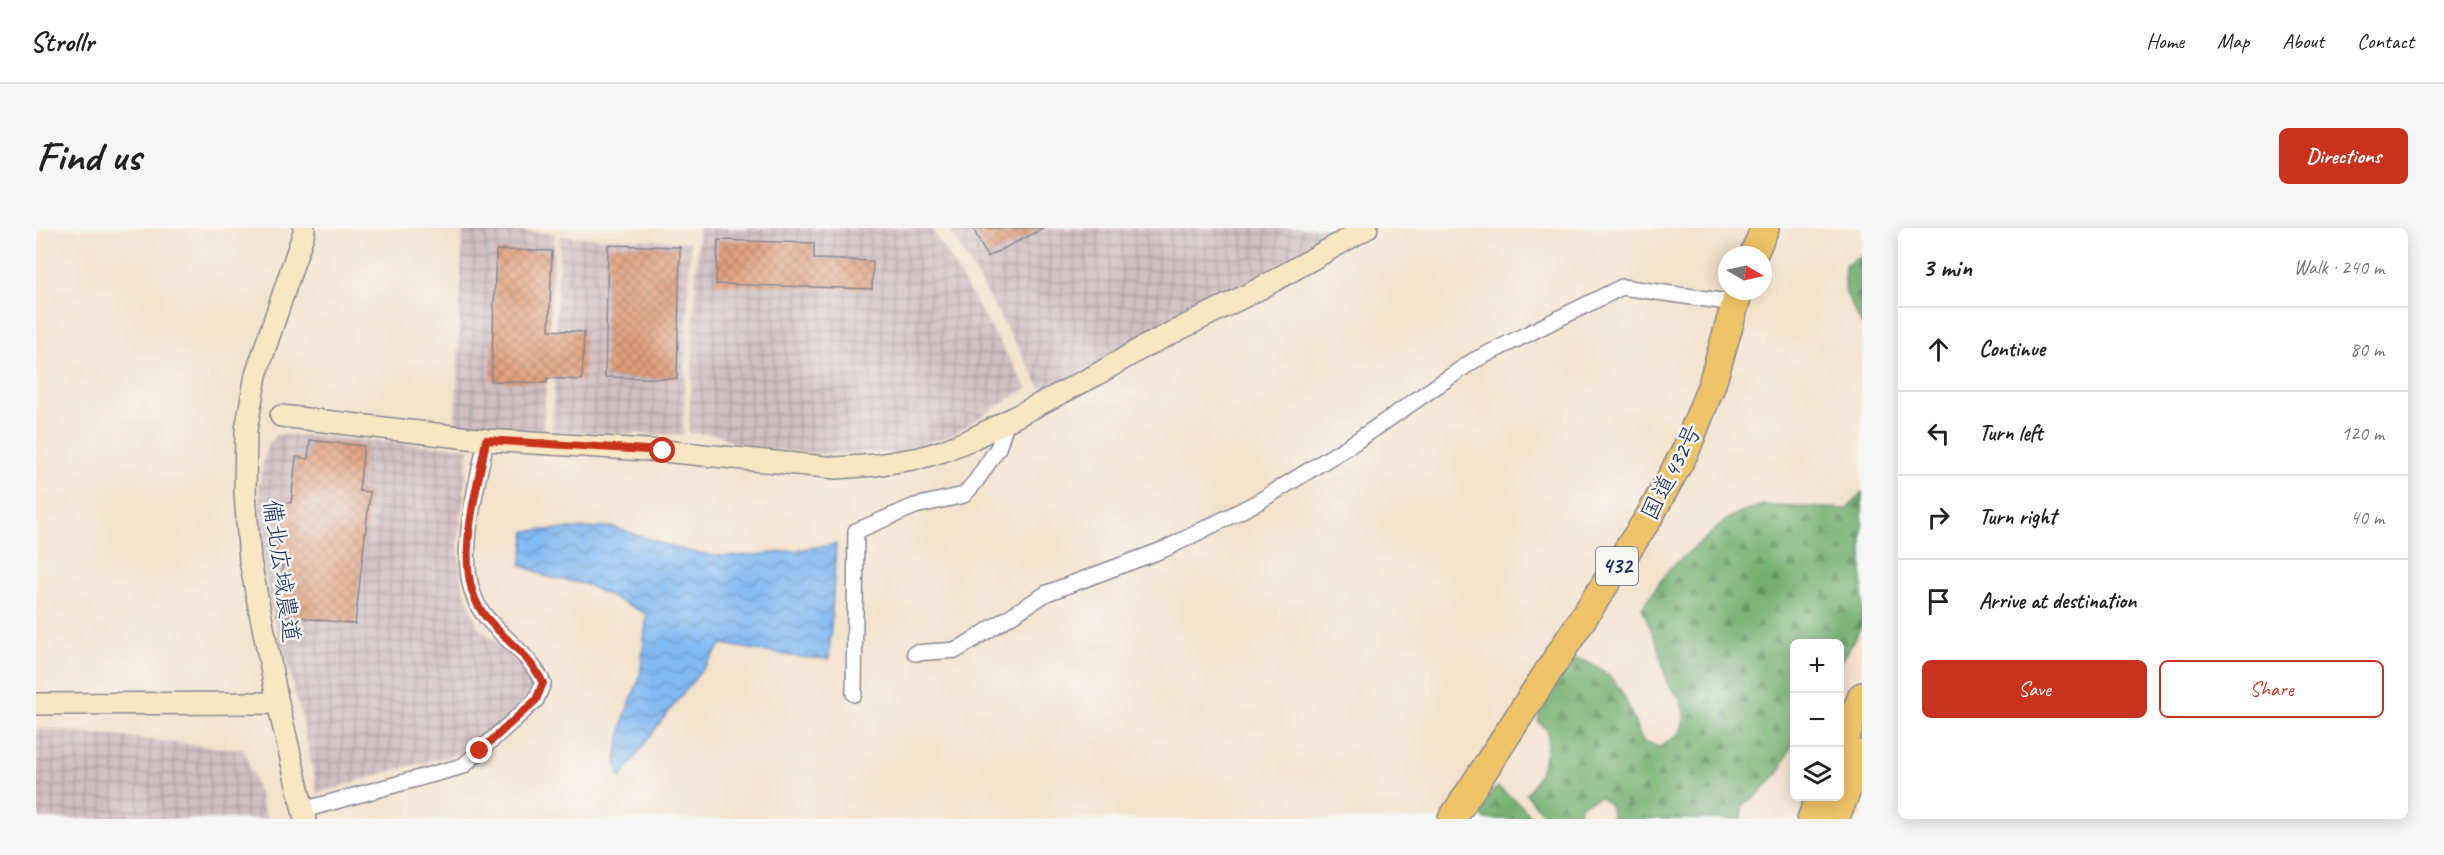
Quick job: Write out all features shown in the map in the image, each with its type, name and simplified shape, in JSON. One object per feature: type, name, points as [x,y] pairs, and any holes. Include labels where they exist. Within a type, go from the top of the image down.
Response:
[{"type":"highway","points":[[1757,246],[1765,228]]},
{"type":"highway","name":"国道432号","points":[[1452,819],[1649,517],[1686,450],[1712,384],[1736,300]]},
{"type":"highway","points":[[1840,747],[1862,696]]},
{"type":"highway","points":[[1835,819],[1862,754]]},
{"type":"highway","points":[[1811,819],[1818,801]]},
{"type":"street","name":"備北広域農道","points":[[303,228],[304,232],[256,375],[246,430],[245,493],[250,561],[278,703],[304,814]]},
{"type":"street","points":[[281,416],[486,440],[663,451],[836,468],[920,458],[943,451],[1007,421],[1096,375],[1140,349],[1261,288],[1366,228]]},
{"type":"street","points":[[915,653],[957,650],[1047,593],[1165,549],[1258,502],[1352,444],[1473,361],[1622,287],[1718,295]]},
{"type":"street","points":[[854,694],[856,531],[915,506],[964,495],[998,448],[1007,421]]},
{"type":"street","points":[[304,814],[463,766],[536,700],[543,683],[535,666],[486,618],[477,605],[470,582],[466,546],[486,440]]},
{"type":"street","points":[[36,704],[278,703]]},
{"type":"shaded area","points":[[463,228],[555,234],[543,433],[455,426]]},
{"type":"shaded area","points":[[698,228],[931,228],[1027,388],[950,436],[894,453],[821,454],[741,446],[716,434],[689,433]]},
{"type":"shaded area","points":[[949,228],[1344,228],[1044,393]]},
{"type":"shaded area","points":[[560,236],[690,242],[683,435],[552,432]]},
{"type":"shaded area","points":[[276,434],[469,448],[458,545],[462,584],[478,627],[529,671],[536,685],[503,721],[457,754],[376,775],[318,794],[301,715],[270,603],[263,567],[259,523],[259,484],[266,449]]},
{"type":"shaded area","points":[[36,728],[244,750],[267,819],[36,819]]},
{"type":"green space","points":[[1862,255],[1862,326],[1845,291],[1845,266]]},
{"type":"green space","points":[[1862,492],[1862,624],[1844,657],[1844,639],[1790,639],[1790,749],[1780,771],[1755,798],[1743,804],[1741,819],[1612,819],[1611,806],[1600,797],[1580,805],[1578,819],[1547,819],[1526,794],[1540,772],[1547,748],[1548,731],[1538,721],[1542,696],[1562,670],[1578,659],[1594,665],[1605,673],[1621,691],[1643,742],[1660,747],[1680,733],[1685,716],[1680,699],[1667,683],[1657,643],[1642,608],[1669,569],[1730,517],[1762,505],[1847,509]]},
{"type":"green space","points":[[1498,787],[1519,803],[1533,819],[1484,819],[1482,815],[1491,792]]},
{"type":"water","points":[[613,527],[696,553],[711,555],[767,554],[836,544],[829,659],[798,657],[722,644],[655,729],[620,779],[616,759],[625,715],[640,677],[647,614],[585,584],[548,577],[521,565],[526,531]]},
{"type":"building","points":[[973,228],[1044,228],[987,257]]},
{"type":"building","points":[[718,240],[814,243],[814,259],[873,261],[872,289],[716,284]]},
{"type":"building","points":[[608,245],[680,247],[677,379],[605,377]]},
{"type":"building","points":[[496,250],[552,251],[549,330],[584,332],[582,380],[547,378],[547,383],[491,381]]},
{"type":"building","points":[[310,440],[364,446],[359,491],[370,492],[355,624],[277,615],[283,566],[275,565],[282,502],[291,503],[296,457],[308,459]]},
{"type":"route","points":[[480,751],[536,700],[543,683],[535,666],[486,618],[477,605],[470,582],[466,546],[486,440],[663,451]]}]
